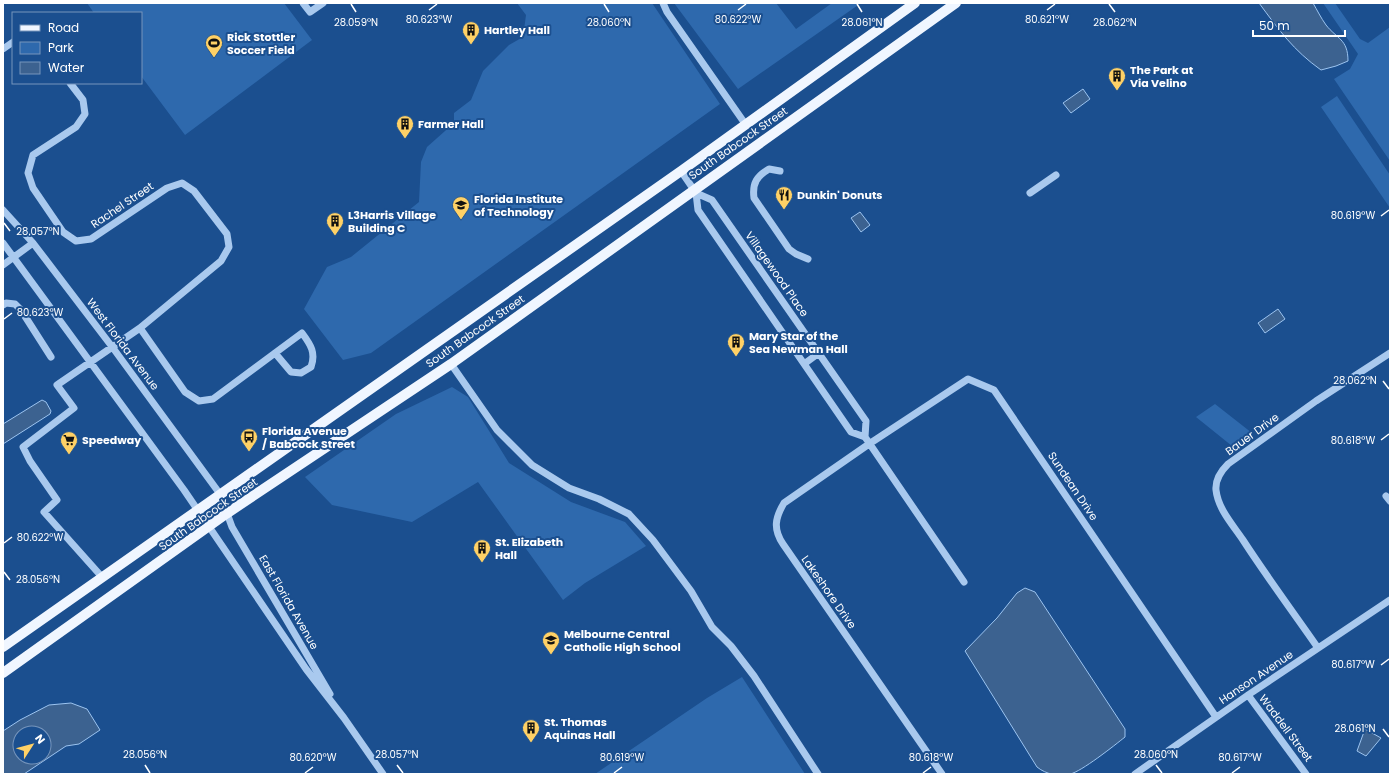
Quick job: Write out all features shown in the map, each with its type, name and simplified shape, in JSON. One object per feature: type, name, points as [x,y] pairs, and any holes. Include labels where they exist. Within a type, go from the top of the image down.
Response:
[{"type":"main road","name":"South Babcock Street","points":[[3,647],[681,171],[916,3]]},
{"type":"main road","name":"South Babcock Street","points":[[3,673],[226,514],[451,364],[956,3]]},
{"type":"street","points":[[303,3],[310,12],[323,3]]},
{"type":"street","points":[[663,3],[667,12],[746,125]]},
{"type":"street","points":[[3,49],[12,43]]},
{"type":"street","name":"Rachel Street","points":[[71,84],[83,100],[85,114],[76,128],[33,155],[28,173],[33,188],[63,232],[76,241],[91,239],[167,188],[182,183],[194,191],[227,234],[229,247],[221,261],[140,328],[90,364],[57,385],[74,408],[23,447],[30,462],[56,500],[44,512],[102,577]]},
{"type":"street","points":[[780,171],[769,169],[760,174],[754,181],[752,189],[754,198],[789,249],[808,259]]},
{"type":"street","points":[[681,171],[694,191],[698,210],[804,364],[851,432],[864,437],[964,582]]},
{"type":"street","points":[[1030,193],[1056,175]]},
{"type":"street","name":"Villagewood Place","points":[[694,191],[712,200],[866,421],[864,437]]},
{"type":"street","name":"West Florida Avenue","points":[[3,210],[33,243],[113,348],[220,494]]},
{"type":"street","points":[[3,243],[198,510]]},
{"type":"street","points":[[3,266],[33,243]]},
{"type":"street","points":[[3,305],[6,303],[15,304],[21,310],[51,357]]},
{"type":"street","points":[[140,328],[185,392],[199,401],[213,399],[275,353],[302,333],[312,346],[314,358],[311,367],[301,373],[291,372],[275,353]]},
{"type":"street","points":[[804,364],[819,353]]},
{"type":"street","name":"Bauer Drive","points":[[1318,648],[1260,566],[1220,505],[1216,482],[1218,476],[1228,464],[1320,398],[1390,353]]},
{"type":"street","points":[[451,364],[497,430],[532,465],[569,488],[599,499],[629,514],[653,540],[691,591],[712,626],[731,646],[754,676],[818,774]]},
{"type":"street","name":"Sundean Drive","points":[[869,444],[968,379],[994,390],[1216,717]]},
{"type":"street","name":"Lakeshore Drive","points":[[869,444],[784,503],[778,514],[775,525],[776,531],[782,544],[942,774]]},
{"type":"street","name":"East Florida Avenue","points":[[220,494],[232,527],[344,718]]},
{"type":"street","name":"East Florida Avenue","points":[[198,510],[306,669],[344,718],[382,774]]},
{"type":"street","name":"Hanson Avenue","points":[[1135,774],[1248,695],[1390,600]]},
{"type":"street","name":"Waddell Street","points":[[1248,695],[1306,774]]},
{"type":"green space","name":"Rick Stottler Soccer Field","points":[[87,3],[284,3],[312,40],[185,135],[142,77],[142,12],[93,12]]},
{"type":"green space","points":[[517,3],[652,3],[720,104],[371,353],[343,360],[304,309],[327,267],[351,257],[419,202],[421,162],[427,147],[454,123],[454,113],[471,100],[483,71],[509,45],[523,37],[526,15]]},
{"type":"green space","points":[[674,3],[776,3],[796,29],[832,3],[861,3],[738,89]]},
{"type":"green space","points":[[1323,3],[1335,3],[1360,39],[1368,43],[1390,27],[1390,161],[1334,79],[1350,69],[1358,54]]},
{"type":"green space","points":[[1337,96],[1390,175],[1390,208],[1321,107]]},
{"type":"green space","points":[[452,387],[468,397],[509,463],[571,502],[625,522],[646,546],[585,583],[563,600],[478,482],[412,522],[332,505],[305,477],[396,414]]},
{"type":"green space","points":[[1215,404],[1252,433],[1232,446],[1196,417]]},
{"type":"green space","points":[[742,677],[805,774],[595,774],[707,698]]},
{"type":"water","points":[[1259,3],[1313,3],[1326,25],[1344,44],[1348,54],[1348,61],[1321,70],[1294,47]]},
{"type":"water","points":[[1083,89],[1090,99],[1071,113],[1063,103]]},
{"type":"water","points":[[860,212],[870,225],[861,232],[851,218]]},
{"type":"water","points":[[1278,309],[1285,319],[1265,333],[1258,323]]},
{"type":"water","points":[[42,400],[46,402],[51,411],[50,414],[3,444],[3,424]]},
{"type":"water","points":[[1025,588],[1035,592],[1125,729],[1125,737],[1090,764],[1070,774],[1053,774],[1045,772],[1037,767],[965,651],[997,618],[1017,593]]},
{"type":"water","points":[[71,703],[87,709],[100,730],[79,744],[66,746],[52,755],[52,725],[12,725],[49,705]]},
{"type":"water","points":[[12,725],[12,765],[38,765],[24,774],[3,774],[3,731]]},
{"type":"water","points":[[1365,729],[1381,738],[1366,756],[1357,751]]},
{"type":"place","name":"Hartley Hall","points":[[471,45]]},
{"type":"place","name":"Rick Stottler Soccer Field","points":[[214,58]]},
{"type":"place","name":"The Park at Via Velino","points":[[1117,91]]},
{"type":"place","name":"Farmer Hall","points":[[405,139]]},
{"type":"place","name":"Dunkin' Donuts","points":[[784,210]]},
{"type":"place","name":"Florida Institute of Technology","points":[[461,220]]},
{"type":"place","name":"L3Harris Village Building C","points":[[335,236]]},
{"type":"place","name":"Mary Star of the Sea Newman Hall","points":[[736,357]]},
{"type":"place","name":"Florida Avenue / Babcock Street","points":[[249,452]]},
{"type":"place","name":"Speedway","points":[[69,455]]},
{"type":"place","name":"St. Elizabeth Hall","points":[[482,563]]},
{"type":"place","name":"Melbourne Central Catholic High School","points":[[551,655]]},
{"type":"place","name":"St. Thomas Aquinas Hall","points":[[531,743]]}]
